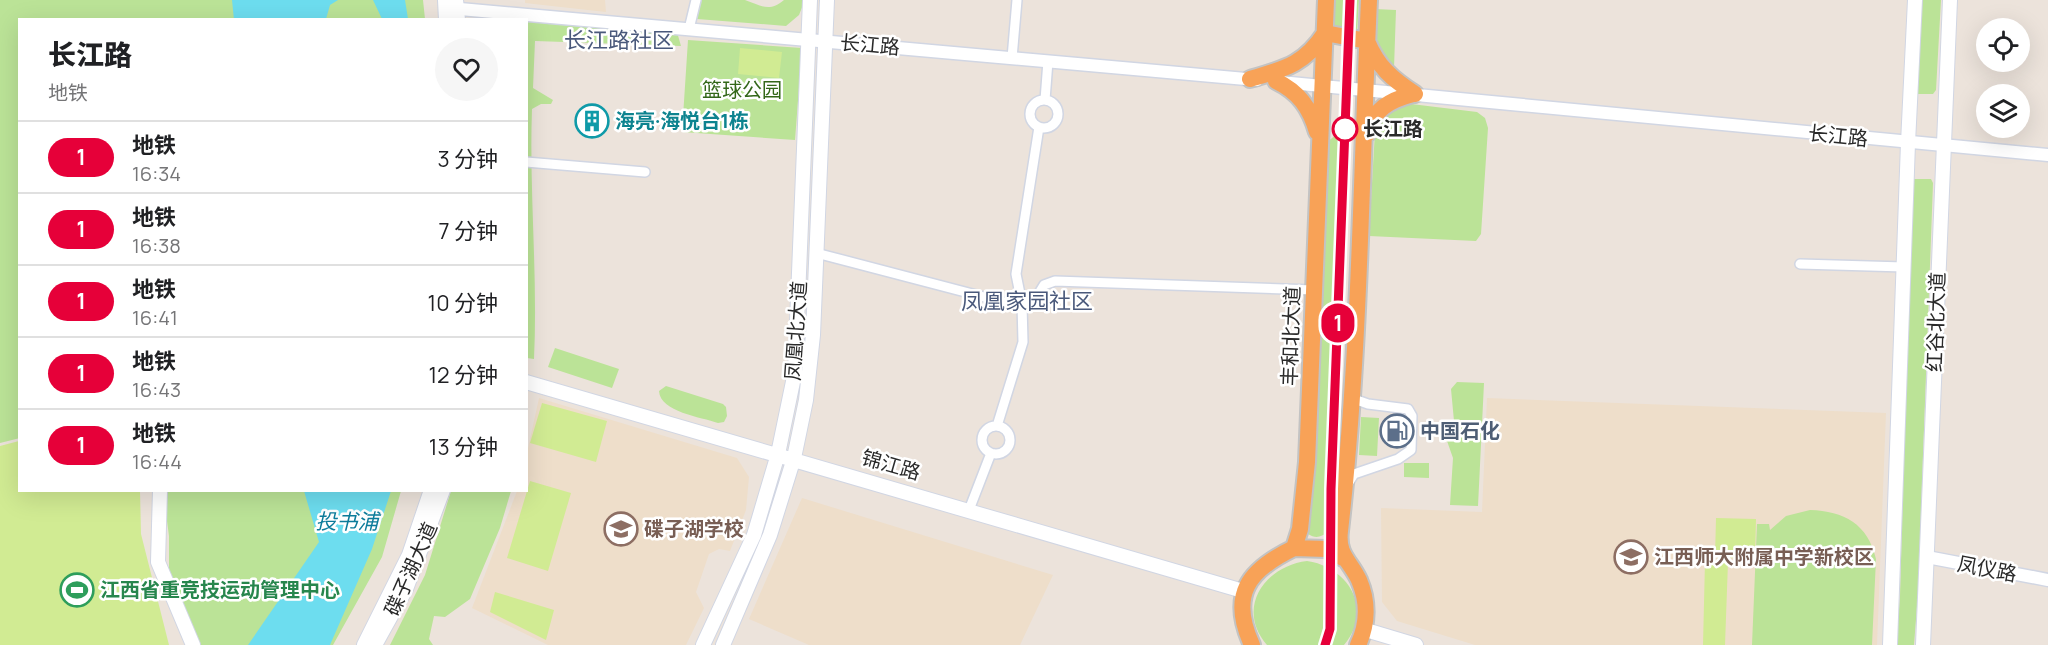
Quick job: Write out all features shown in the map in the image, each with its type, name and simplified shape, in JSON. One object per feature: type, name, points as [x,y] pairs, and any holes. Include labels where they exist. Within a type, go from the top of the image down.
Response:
[{"type":"highway","name":"丰和北大道","points":[[1294,548],[1300,529],[1307,462],[1326,0]]},
{"type":"highway","points":[[1360,209],[1350,198],[1360,88],[1367,41],[1369,0]]},
{"type":"highway","points":[[1250,79],[1290,67],[1302,60],[1315,48],[1325,33],[1367,41]]},
{"type":"highway","points":[[1367,41],[1375,61],[1386,73],[1414,94]]},
{"type":"highway","points":[[1276,81],[1293,89],[1301,99],[1312,115],[1320,141]]},
{"type":"highway","points":[[1343,558],[1339,537],[1351,398],[1360,209],[1362,149],[1360,88]]},
{"type":"highway","points":[[1362,149],[1369,125],[1378,111],[1388,103],[1414,94]]},
{"type":"highway","points":[[1252,645],[1243,612],[1243,591],[1255,571],[1273,558],[1294,548],[1326,549],[1343,558],[1359,579],[1366,605],[1366,630],[1358,645]]},
{"type":"main road","name":"凤凰北大道","points":[[703,645],[754,534],[778,454],[795,372],[810,0]]},
{"type":"main road","name":"凤凰北大道","points":[[723,645],[770,535],[794,458],[807,389],[816,253],[827,0]]},
{"type":"main road","name":"红谷北大道","points":[[1890,645],[1915,0]]},
{"type":"main road","name":"红谷北大道","points":[[1923,645],[1950,0]]},
{"type":"main road","name":"锦江路","points":[[528,383],[794,458],[1243,591]]},
{"type":"main road","points":[[160,492],[158,562],[193,645]]},
{"type":"main road","name":"碟子湖大道","points":[[363,645],[409,555],[430,492]]},
{"type":"main road","name":"碟子湖大道","points":[[375,645],[406,589],[442,492]]},
{"type":"main road","points":[[1366,630],[1416,645]]},
{"type":"street","points":[[689,29],[696,0]]},
{"type":"street","points":[[1012,58],[1017,0]]},
{"type":"street","name":"长江路","points":[[451,9],[1360,88],[2048,155]]},
{"type":"street","points":[[1045,100],[1048,61]]},
{"type":"street","points":[[1045,100],[1057,108],[1058,117],[1053,125],[1039,127],[1032,122],[1030,113],[1033,105],[1045,100]]},
{"type":"street","points":[[997,426],[1023,342],[1022,304],[1016,274],[1039,127]]},
{"type":"street","points":[[528,162],[645,172]]},
{"type":"street","points":[[816,253],[1011,304],[1033,303],[1044,285],[1055,281],[1314,290]]},
{"type":"street","points":[[1800,264],[1904,267]]},
{"type":"street","points":[[1344,491],[1354,474],[1398,459],[1411,450],[1412,416],[1408,409],[1368,404],[1351,398]]},
{"type":"street","points":[[997,426],[1009,434],[1010,443],[1005,451],[991,453],[984,447],[982,439],[988,428],[997,426]]},
{"type":"street","points":[[969,510],[991,453]]},
{"type":"street","name":"凤仪路","points":[[1927,557],[2048,580]]},
{"type":"shaded area","points":[[525,0],[605,0],[606,12],[525,3]]},
{"type":"shaded area","name":"碟子湖学校","points":[[539,398],[737,458],[749,477],[746,510],[730,551],[719,549],[709,554],[696,592],[704,608],[686,645],[548,645],[472,608],[517,492],[528,492],[528,448]]},
{"type":"shaded area","name":"江西师大附属中学新校区","points":[[1487,398],[1886,413],[1877,645],[1475,645],[1397,621],[1382,602],[1381,508],[1482,512]]},
{"type":"shaded area","points":[[802,498],[1053,575],[1020,645],[809,645],[749,619]]},
{"type":"green space","points":[[0,0],[423,0],[425,18],[18,18],[18,438],[0,443]]},
{"type":"green space","points":[[701,0],[745,0],[769,7],[784,0],[805,0],[799,15],[786,26],[697,19]]},
{"type":"green space","points":[[1335,0],[1359,0],[1357,33],[1334,34]]},
{"type":"green space","points":[[1920,0],[1941,0],[1936,90],[1933,94],[1918,94],[1916,84]]},
{"type":"green space","points":[[1375,9],[1396,10],[1394,68],[1378,49],[1375,35]]},
{"type":"green space","points":[[528,21],[677,32],[681,46],[535,41],[533,88],[553,100],[551,104],[541,104],[532,109],[534,359],[528,358]]},
{"type":"green space","name":"篮球公园","points":[[688,40],[802,48],[795,140],[682,132]]},
{"type":"green space","points":[[740,48],[782,52],[779,78],[738,74]]},
{"type":"green space","points":[[1403,103],[1477,112],[1485,118],[1488,128],[1481,234],[1476,241],[1369,236],[1375,131],[1390,111]]},
{"type":"green space","points":[[1337,134],[1342,135],[1350,146],[1345,203],[1348,211],[1328,532],[1316,537],[1308,534],[1326,143]]},
{"type":"green space","points":[[1914,179],[1931,179],[1933,183],[1918,593],[1914,645],[1896,645],[1900,597],[1911,186]]},
{"type":"green space","points":[[555,348],[619,369],[612,388],[548,367]]},
{"type":"green space","points":[[1457,382],[1484,383],[1478,506],[1450,505],[1453,458],[1447,441],[1454,421],[1451,389]]},
{"type":"green space","points":[[666,386],[723,404],[726,407],[727,416],[724,422],[718,423],[674,409],[661,398],[659,391]]},
{"type":"green space","points":[[542,403],[607,421],[596,462],[530,443]]},
{"type":"green space","points":[[1361,417],[1379,418],[1377,456],[1359,455]]},
{"type":"green space","name":"江西省重竞技运动管理中心","points":[[18,441],[18,492],[140,492],[141,534],[169,645],[0,645],[0,446]]},
{"type":"green space","points":[[1404,463],[1429,463],[1429,478],[1404,477]]},
{"type":"green space","points":[[530,481],[571,493],[548,571],[507,558]]},
{"type":"green space","points":[[163,492],[401,492],[382,557],[333,645],[198,645],[169,570],[169,536]]},
{"type":"green space","points":[[451,492],[511,492],[500,528],[470,599],[445,617],[434,616],[429,639],[433,645],[390,645],[425,575]]},
{"type":"green space","points":[[1810,510],[1834,513],[1853,522],[1861,528],[1872,547],[1876,559],[1872,645],[1752,645],[1757,524],[1769,524],[1770,530],[1786,516]]},
{"type":"green space","points":[[1716,518],[1756,519],[1755,559],[1715,557]]},
{"type":"green space","points":[[1307,561],[1322,565],[1345,581],[1357,605],[1357,618],[1353,632],[1344,645],[1267,645],[1258,631],[1254,617],[1259,591],[1267,580],[1279,571]]},
{"type":"green space","points":[[1705,561],[1728,562],[1725,645],[1703,645]]},
{"type":"green space","points":[[495,592],[554,610],[546,640],[490,612]]},
{"type":"water","points":[[232,0],[338,0],[330,5],[326,18],[234,18]]},
{"type":"water","points":[[373,0],[405,0],[408,18],[382,18]]},
{"type":"water","name":"投书浦","points":[[304,492],[391,492],[372,549],[330,645],[248,645],[319,542]]},
{"type":"metro line","name":"1","points":[[1325,645],[1330,629],[1331,489],[1350,0]]},
{"type":"place","name":"海亮·海悦台1栋","points":[[592,121]]},
{"type":"place","name":"长江路","points":[[1345,129]]},
{"type":"place","name":"中国石化","points":[[1397,431]]},
{"type":"place","name":"碟子湖学校","points":[[621,529]]},
{"type":"place","name":"江西师大附属中学新校区","points":[[1631,557]]},
{"type":"place","name":"江西省重竞技运动管理中心","points":[[77,590]]},
{"type":"district","name":"长江路社区","points":[[619,40]]},
{"type":"district","name":"凤凰家园社区","points":[[1027,301]]}]
